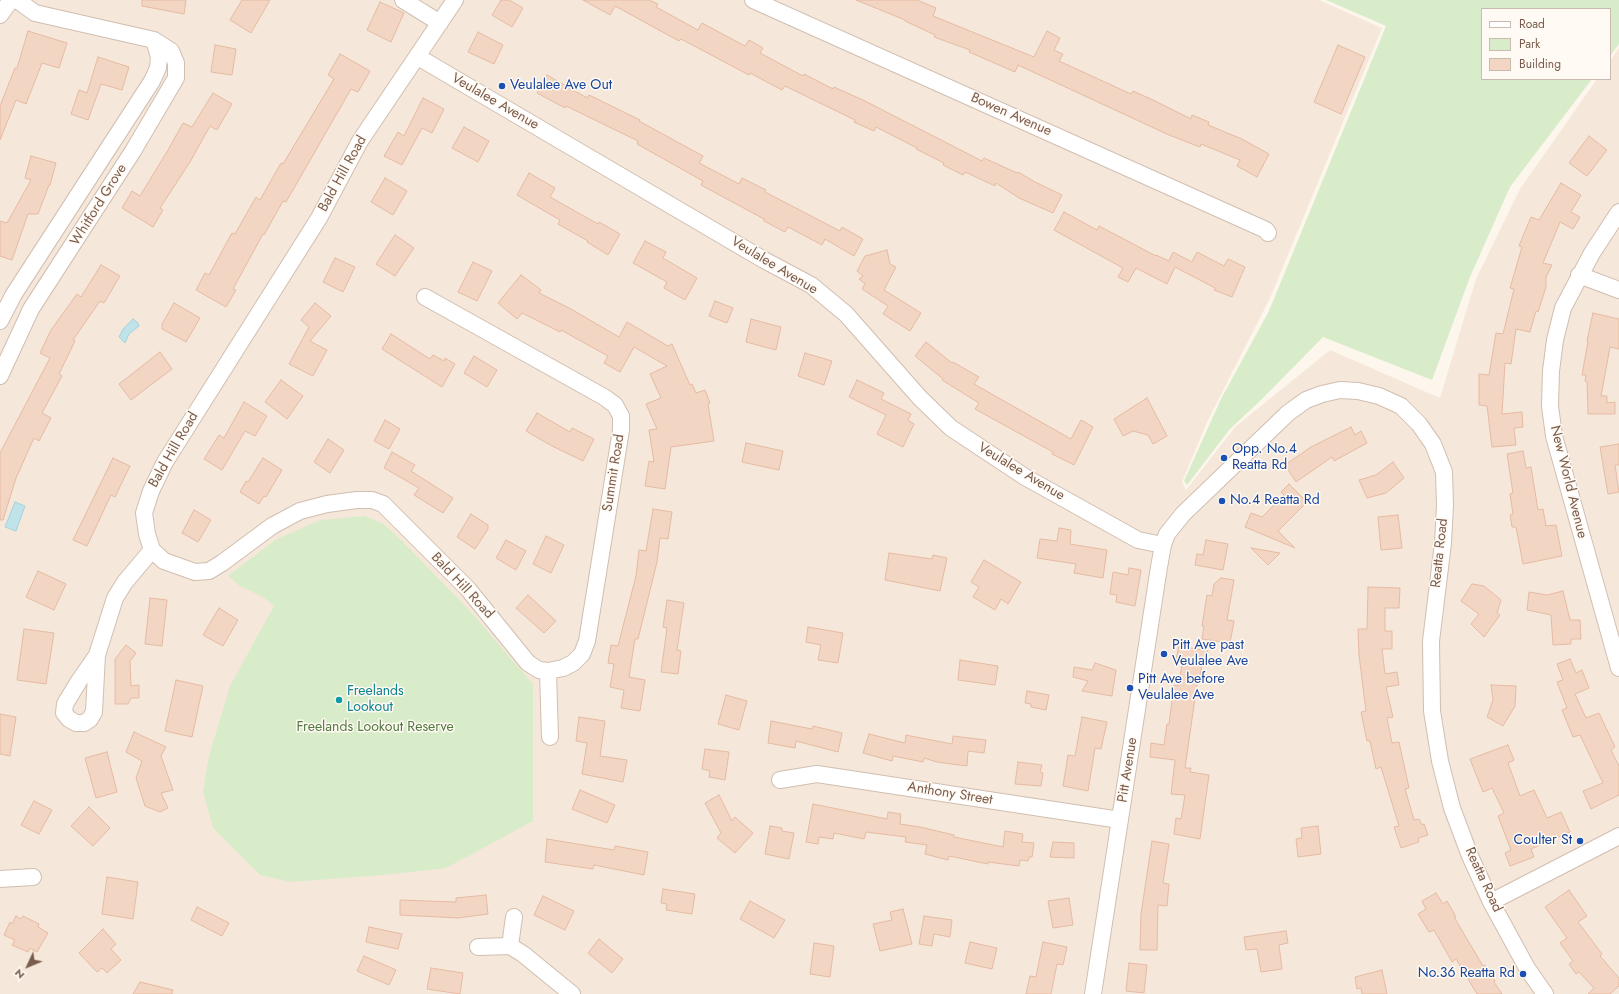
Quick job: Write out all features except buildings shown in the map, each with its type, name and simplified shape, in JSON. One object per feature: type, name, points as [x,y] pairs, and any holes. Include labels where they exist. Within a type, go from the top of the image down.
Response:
[{"type":"street","points":[[0,16],[11,0]]},
{"type":"street","name":"Whitford Grove","points":[[0,376],[31,309],[133,151],[169,93],[176,78],[176,63],[171,51],[154,40],[35,13],[17,0]]},
{"type":"street","points":[[403,0],[440,23]]},
{"type":"street","name":"Bald Hill Road","points":[[455,0],[360,141],[319,218],[165,462],[151,491],[144,513],[147,534],[152,550],[164,561],[179,568],[195,572],[209,571],[272,526],[300,510],[327,504],[357,500],[372,500],[383,504],[468,589],[528,662],[539,670],[548,672]]},
{"type":"street","name":"Bowen Avenue","points":[[753,0],[1259,226],[1268,233]]},
{"type":"street","name":"Whitford Grove","points":[[0,321],[14,294],[152,81],[158,68],[159,57],[154,40]]},
{"type":"street","name":"Veulalee Avenue","points":[[418,57],[764,260],[811,285],[846,314],[920,398],[951,428],[1025,477],[1138,540],[1163,545]]},
{"type":"street","name":"New World Avenue","points":[[1619,212],[1579,275],[1563,308],[1551,371],[1550,406],[1554,436],[1614,629],[1619,668]]},
{"type":"street","points":[[1579,275],[1619,290]]},
{"type":"street","name":"Summit Road","points":[[425,297],[604,398],[615,406],[621,416],[621,430],[587,641],[582,654],[573,663],[563,668],[548,672]]},
{"type":"street","name":"Reatta Road","points":[[1163,545],[1167,534],[1183,514],[1288,412],[1306,400],[1322,394],[1340,390],[1358,391],[1379,396],[1401,406],[1420,424],[1433,444],[1444,472],[1445,504],[1443,543],[1431,641],[1432,711],[1440,761],[1452,808],[1470,856],[1491,902],[1527,968],[1545,994]]},
{"type":"street","name":"Pitt Avenue","points":[[1093,994],[1163,545]]},
{"type":"street","points":[[97,655],[115,598],[125,582],[152,550]]},
{"type":"street","points":[[548,672],[550,737]]},
{"type":"street","name":"Anthony Street","points":[[780,780],[817,774],[1120,820]]},
{"type":"street","points":[[1491,902],[1619,836]]},
{"type":"street","points":[[0,879],[33,877]]},
{"type":"street","points":[[510,946],[514,917]]},
{"type":"street","points":[[478,947],[510,946],[523,954],[572,994]]},
{"type":"shaded area","points":[[0,0],[1319,0],[1382,28],[1270,298],[1207,422],[1182,482],[1186,490],[1235,427],[1330,350],[1440,398],[1476,279],[1520,189],[1596,80],[1611,80],[1611,60],[1619,48],[1619,994],[0,994]]},
{"type":"green space","points":[[1326,0],[1619,0],[1619,44],[1611,55],[1611,8],[1481,8],[1481,80],[1591,80],[1510,187],[1470,277],[1432,380],[1323,337],[1230,429],[1187,485],[1184,481],[1221,399],[1269,311],[1386,26]]},
{"type":"green space","name":"Freelands Lookout Reserve","points":[[364,516],[384,524],[405,544],[469,610],[533,684],[533,821],[446,868],[383,875],[290,882],[260,875],[213,828],[203,791],[209,756],[230,686],[274,606],[263,597],[240,586],[228,576],[275,540],[320,520]]},
{"type":"water","points":[[133,319],[139,326],[129,334],[125,343],[119,337],[123,329]]},
{"type":"water","points":[[15,502],[25,506],[16,531],[5,527]]},
{"type":"place","name":"Veulalee Ave Out","points":[[502,86]]},
{"type":"place","name":"Opp. No.4 Reatta Rd","points":[[1224,458]]},
{"type":"place","name":"No.4 Reatta Rd","points":[[1222,501]]},
{"type":"place","name":"Pitt Ave past Veulalee Ave","points":[[1164,654]]},
{"type":"place","name":"Pitt Ave before Veulalee Ave","points":[[1130,688]]},
{"type":"place","name":"Freelands Lookout","points":[[339,700]]},
{"type":"place","name":"Coulter St","points":[[1580,841]]},
{"type":"place","name":"No.36 Reatta Rd","points":[[1523,974]]}]
